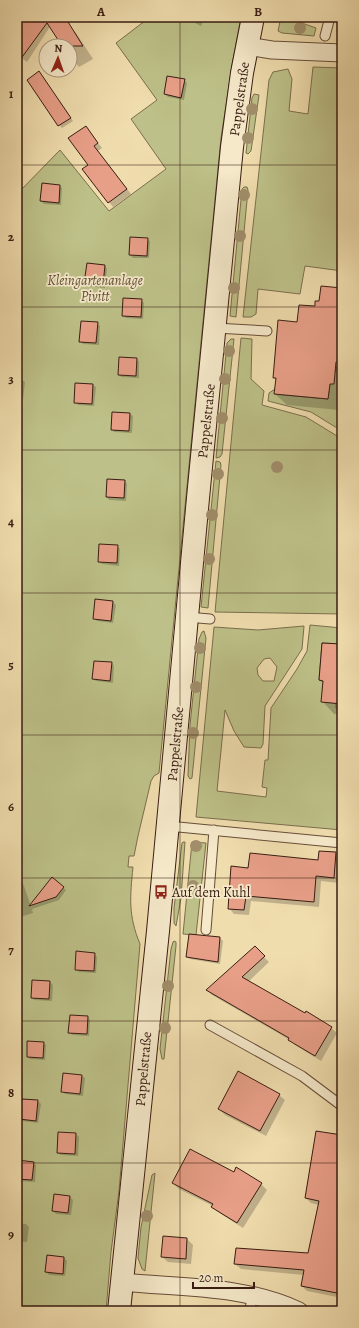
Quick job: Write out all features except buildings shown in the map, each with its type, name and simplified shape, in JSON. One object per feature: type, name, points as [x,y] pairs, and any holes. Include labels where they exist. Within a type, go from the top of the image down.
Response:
[{"type":"street","name":"Pappelstraße","points":[[119,1311],[168,826],[232,147],[242,73],[253,17]]},
{"type":"street","points":[[247,46],[278,50],[342,53]]},
{"type":"street","points":[[122,1282],[232,1292],[251,1303],[272,1301],[299,1311]]},
{"type":"lane","points":[[325,36],[330,17]]},
{"type":"lane","points":[[215,328],[267,331]]},
{"type":"lane","points":[[187,617],[210,619]]},
{"type":"lane","points":[[168,826],[342,843]]},
{"type":"lane","points":[[206,930],[214,830]]},
{"type":"lane","points":[[210,1025],[302,1076],[342,1106]]},
{"type":"green space","name":"Kleingartenanlage Pivitt","points":[[150,17],[241,17],[221,138],[159,773],[154,776],[151,781],[134,856],[129,856],[128,867],[133,867],[131,906],[133,924],[140,944],[119,1191],[111,1252],[106,1311],[17,1311],[17,194],[60,150],[109,211],[166,169],[131,119],[157,100],[116,43]]},
{"type":"green space","points":[[281,17],[301,17],[299,22],[316,28],[314,36],[282,33],[278,31]]},
{"type":"green space","points":[[313,67],[342,68],[342,271],[305,266],[300,294],[258,289],[256,314],[251,317],[243,317],[269,80],[273,72],[288,69],[292,79],[289,111],[308,114]]},
{"type":"green space","points":[[254,94],[259,95],[251,151],[248,154],[246,153],[252,98]]},
{"type":"green space","points":[[247,187],[248,190],[236,317],[230,316],[242,189]]},
{"type":"green space","points":[[241,338],[252,339],[251,379],[264,391],[262,405],[306,417],[342,439],[342,614],[215,612]]},
{"type":"green space","points":[[231,339],[234,339],[222,454],[220,457],[216,458],[227,343]]},
{"type":"green space","points":[[339,362],[341,362],[340,373],[342,373],[342,431],[311,412],[268,401],[269,393],[275,389],[275,394],[328,399],[330,384]]},
{"type":"green space","points":[[216,461],[220,462],[221,465],[208,608],[201,607]]},
{"type":"green space","points":[[310,625],[342,628],[340,644],[322,643],[319,680],[323,681],[336,703],[336,708],[342,709],[342,830],[196,817],[214,627],[258,630],[304,626],[302,649],[265,706],[263,744],[261,748],[244,747],[234,731],[225,710],[217,791],[266,797],[267,788],[262,787],[265,760],[268,760],[271,708],[307,651]],"holes":[[[270,658],[277,667],[274,681],[263,681],[258,675],[257,668],[264,659]]]},
{"type":"green space","points":[[204,631],[206,638],[192,778],[190,779],[188,776],[190,725],[199,639]]},
{"type":"green space","points":[[183,842],[185,842],[181,898],[176,926],[174,923],[174,908]]},
{"type":"green space","points":[[192,842],[206,843],[196,935],[183,934]]},
{"type":"green space","points":[[174,941],[176,942],[176,946],[164,1059],[162,1059],[160,1049],[171,949]]},
{"type":"green space","points":[[155,1173],[145,1271],[142,1269],[138,1258],[141,1227],[152,1175]]},
{"type":"place","name":"Auf dem Kuhl","points":[[161,892]]}]
